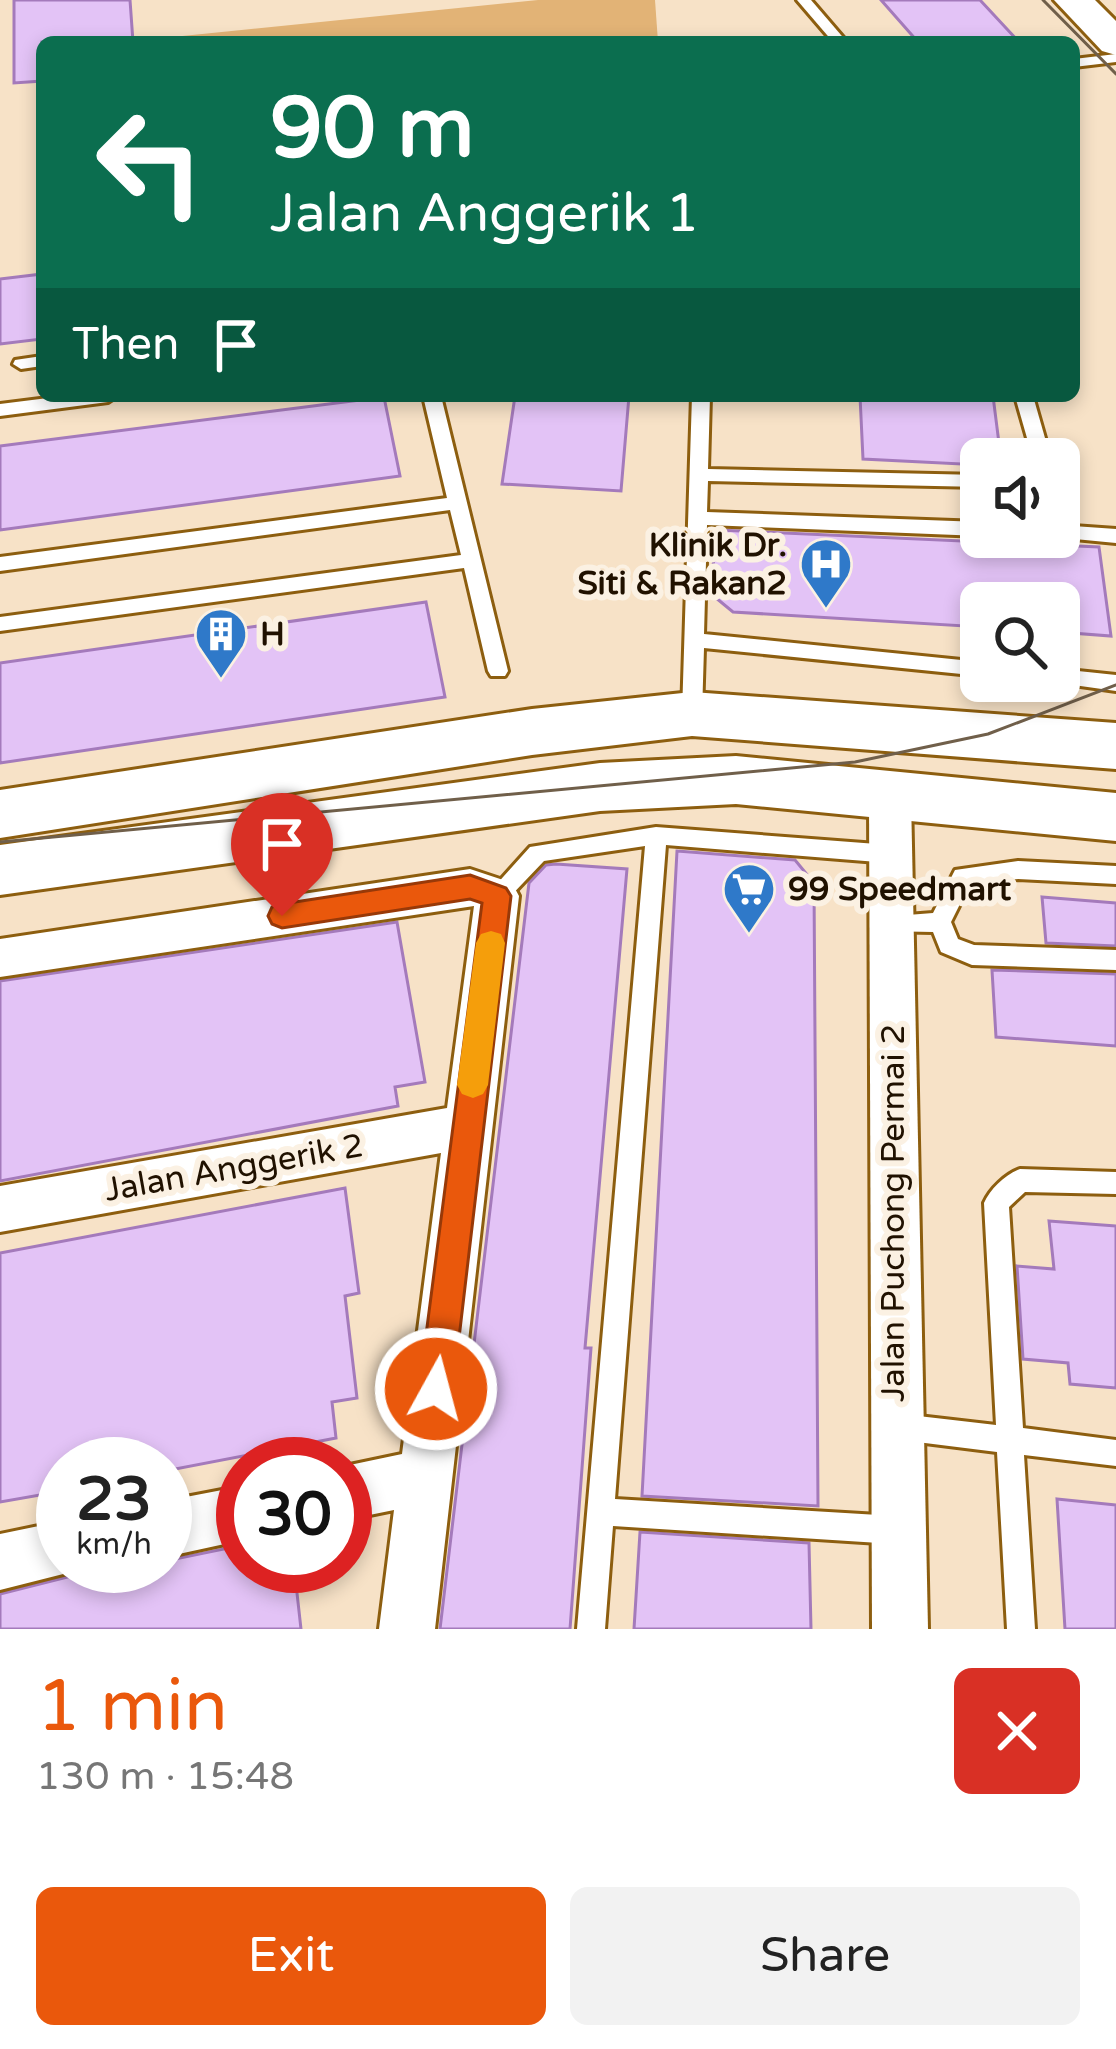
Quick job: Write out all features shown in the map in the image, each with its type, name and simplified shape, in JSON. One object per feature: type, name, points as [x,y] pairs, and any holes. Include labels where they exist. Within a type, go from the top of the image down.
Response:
[{"type":"main road","points":[[1081,41],[1116,92]]},
{"type":"main road","points":[[0,814],[532,732],[692,714],[1116,746]]},
{"type":"main road","points":[[0,870],[600,787],[736,780],[890,826],[1116,817]]},
{"type":"street","name":"Jalan Puchong Permai 2","points":[[890,826],[900,1629]]},
{"type":"street","points":[[0,958],[470,887],[496,896],[407,1629]]},
{"type":"street","name":"Jalan Anggerik 2","points":[[0,1209],[467,1126]]},
{"type":"street","points":[[372,1487],[425,1477]]},
{"type":"street","points":[[0,1562],[36,1555]]},
{"type":"lane","points":[[804,0],[835,36]]},
{"type":"lane","points":[[21,364],[36,362]]},
{"type":"lane","points":[[0,410],[62,402]]},
{"type":"lane","points":[[433,402],[498,671]]},
{"type":"lane","points":[[692,714],[701,402]]},
{"type":"lane","points":[[1026,402],[1036,438]]},
{"type":"lane","points":[[700,476],[960,482]]},
{"type":"lane","points":[[0,564],[458,502]]},
{"type":"lane","points":[[698,518],[960,528]]},
{"type":"lane","points":[[1080,533],[1116,536]]},
{"type":"lane","points":[[0,624],[472,560]]},
{"type":"lane","points":[[694,640],[960,667]]},
{"type":"lane","points":[[1080,679],[1116,682]]},
{"type":"lane","points":[[496,896],[538,853],[656,836],[890,826]]},
{"type":"lane","points":[[591,1629],[656,836]]},
{"type":"lane","points":[[1116,875],[1018,870],[963,876],[940,922],[949,945],[972,955],[1116,960]]},
{"type":"lane","points":[[890,924],[940,922]]},
{"type":"lane","points":[[1022,1629],[996,1203],[1021,1180],[1116,1183]]},
{"type":"lane","points":[[894,1426],[1116,1453]]},
{"type":"lane","points":[[600,1512],[896,1530]]},
{"type":"shaded area","points":[[538,0],[655,0],[658,36],[183,36]]},
{"type":"building","points":[[14,0],[130,0],[133,36],[36,36],[36,81],[14,83]]},
{"type":"building","points":[[881,0],[980,0],[1013,36],[913,36]]},
{"type":"building","points":[[36,275],[36,340],[0,344],[0,279]]},
{"type":"building","points":[[345,402],[385,402],[400,476],[0,530],[0,446]]},
{"type":"building","points":[[514,402],[628,402],[621,491],[502,484]]},
{"type":"building","points":[[860,402],[994,402],[998,438],[960,438],[960,464],[863,459]]},
{"type":"building","points":[[717,530],[960,541],[960,558],[1080,558],[1080,546],[1099,547],[1111,636],[1080,634],[1080,582],[960,582],[960,626],[733,612],[710,593]]},
{"type":"building","name":"H","points":[[426,602],[445,697],[0,763],[0,663]]},
{"type":"building","points":[[677,851],[795,860],[814,883],[818,1506],[642,1496]]},
{"type":"building","points":[[546,865],[627,869],[585,1348],[591,1348],[570,1629],[440,1629],[529,883]]},
{"type":"building","points":[[1042,897],[1116,903],[1116,946],[1046,943]]},
{"type":"building","points":[[397,922],[425,1082],[395,1087],[398,1106],[0,1181],[0,981]]},
{"type":"building","points":[[992,970],[1116,974],[1116,1046],[996,1037]]},
{"type":"building","points":[[345,1188],[359,1293],[345,1296],[357,1398],[332,1402],[336,1437],[216,1437],[216,1461],[192,1466],[192,1437],[36,1437],[36,1496],[0,1502],[0,1253]]},
{"type":"building","points":[[1049,1221],[1116,1226],[1116,1388],[1070,1384],[1068,1363],[1023,1359],[1017,1266],[1054,1269]]},
{"type":"building","points":[[1057,1499],[1116,1505],[1116,1629],[1065,1629]]},
{"type":"building","points":[[640,1532],[809,1543],[811,1629],[634,1629]]},
{"type":"building","points":[[216,1551],[216,1593],[297,1593],[301,1629],[0,1629],[0,1594],[36,1585],[36,1593],[192,1593],[192,1555]]},
{"type":"tram line","points":[[1043,0],[1079,36]]},
{"type":"tram line","points":[[1080,38],[1116,74]]},
{"type":"tram line","points":[[0,842],[855,762],[988,734],[1116,685]]},
{"type":"slow traffic","points":[[473,1085],[491,943]]},
{"type":"place","name":"Klinik Dr. Siti & Rakan2","points":[[826,610]]},
{"type":"place","name":"H","points":[[221,680]]},
{"type":"place","name":"99 Speedmart","points":[[749,935]]},
{"type":"route","points":[[282,916],[470,887],[496,896],[436,1389]]}]
